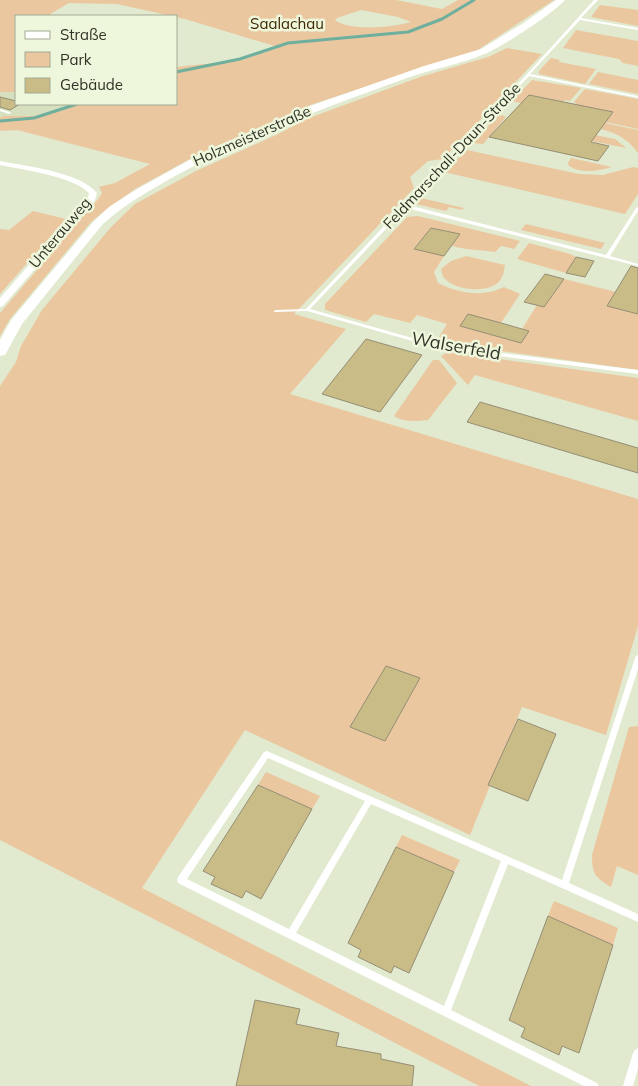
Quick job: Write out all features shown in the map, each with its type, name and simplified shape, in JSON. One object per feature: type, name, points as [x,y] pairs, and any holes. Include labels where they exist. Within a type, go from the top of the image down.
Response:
[{"type":"street","name":"Holzmeisterstraße","points":[[0,352],[16,323],[98,223],[113,209],[141,191],[206,155],[313,108],[427,68],[484,51],[526,26],[562,0]]},
{"type":"street","name":"Unterauweg","points":[[0,163],[76,182],[90,187],[93,193],[89,202],[0,304]]},
{"type":"lane","name":"Feldmarschall-Daun-Straße","points":[[307,310],[596,0]]},
{"type":"lane","points":[[579,18],[638,29]]},
{"type":"lane","points":[[528,75],[638,97]]},
{"type":"lane","points":[[0,110],[10,113]]},
{"type":"lane","points":[[405,206],[638,265]]},
{"type":"lane","points":[[607,257],[638,208]]},
{"type":"lane","name":"Walserfeld","points":[[276,311],[307,310],[437,346],[638,372]]},
{"type":"lane","points":[[564,885],[638,658]]},
{"type":"lane","points":[[594,1086],[181,880],[267,754],[638,918]]},
{"type":"lane","points":[[290,935],[370,800]]},
{"type":"lane","points":[[446,1012],[506,859]]},
{"type":"lane","points":[[628,1086],[638,1053]]},
{"type":"shaded area","points":[[0,92],[15,92],[15,105],[78,105],[34,116],[3,116],[0,118]]},
{"type":"green space","name":"Saalachau","points":[[0,0],[396,0],[442,9],[458,0],[554,0],[476,51],[313,104],[201,153],[135,189],[91,222],[10,319],[0,336],[0,313],[99,198],[102,193],[99,187],[115,183],[150,164],[17,130],[0,131],[0,118],[3,116],[34,116],[77,105],[178,105],[178,67],[243,60],[278,47],[178,17],[178,15],[167,15],[117,4],[69,3],[49,15],[15,15],[15,92],[0,92]],"holes":[[[361,10],[398,17],[411,22],[383,27],[361,27],[342,24],[335,20]]]},
{"type":"green space","points":[[600,5],[638,10],[638,26],[591,17]]},
{"type":"green space","points":[[576,30],[638,41],[638,66],[623,63],[619,59],[563,48]]},
{"type":"green space","points":[[507,48],[542,54],[443,159],[428,161],[410,177],[414,188],[294,314],[346,329],[290,394],[638,499],[638,626],[606,735],[522,707],[470,835],[245,730],[142,888],[531,1086],[479,1086],[0,840],[0,386],[16,362],[21,346],[42,310],[111,227],[135,204],[196,171],[309,118],[420,77],[488,57]]},
{"type":"green space","points":[[551,58],[560,60],[559,62],[596,69],[585,84],[539,74],[539,71]]},
{"type":"green space","points":[[598,72],[638,80],[638,94],[589,84]]},
{"type":"green space","points":[[532,80],[581,88],[570,101],[565,100],[563,102],[529,95],[522,102],[544,109],[512,101]]},
{"type":"green space","points":[[585,89],[638,99],[638,129],[592,119],[579,114],[607,120],[613,113],[575,105],[576,103],[574,102]]},
{"type":"green space","points":[[502,115],[506,117],[483,144],[473,143],[497,116]]},
{"type":"green space","points":[[591,120],[638,130],[638,153],[624,139],[608,131],[571,123]]},
{"type":"green space","points":[[595,135],[615,139],[626,148],[587,140]]},
{"type":"green space","points":[[467,150],[579,174],[603,175],[633,167],[638,168],[638,194],[625,214],[444,172]]},
{"type":"green space","points":[[571,158],[612,167],[595,171],[574,169],[568,163]]},
{"type":"green space","points":[[421,198],[464,208],[462,210],[449,207],[446,211],[416,204]]},
{"type":"green space","points":[[33,211],[66,219],[0,294],[0,229],[9,230]]},
{"type":"green space","points":[[418,216],[520,241],[514,249],[501,246],[495,252],[463,248],[452,246],[460,234],[431,228],[414,248],[444,256],[434,272],[438,283],[462,292],[479,293],[504,287],[520,294],[501,323],[468,315],[460,326],[521,343],[529,331],[522,329],[537,305],[544,307],[564,279],[616,292],[638,314],[638,370],[436,342],[447,324],[417,315],[410,323],[374,314],[366,322],[325,310],[325,304],[407,217]]},
{"type":"green space","points":[[526,224],[605,243],[601,249],[521,230]]},
{"type":"green space","points":[[529,243],[576,257],[566,273],[517,259]]},
{"type":"green space","points":[[466,256],[505,265],[502,277],[493,286],[472,289],[458,286],[443,277],[441,269],[451,261]]},
{"type":"green space","points":[[448,352],[638,378],[638,421],[475,375],[468,385],[441,356]]},
{"type":"green space","points":[[433,360],[439,360],[457,383],[428,420],[406,421],[394,416]]},
{"type":"green space","points":[[638,726],[638,875],[617,866],[611,887],[601,880],[594,871],[592,855],[629,727]]},
{"type":"green space","points":[[266,772],[320,796],[312,809],[258,785]]},
{"type":"green space","points":[[402,835],[460,860],[454,872],[396,847]]},
{"type":"green space","points":[[554,901],[618,928],[613,945],[548,916]]},
{"type":"building","points":[[529,95],[613,112],[591,142],[609,146],[598,161],[489,137]]},
{"type":"building","points":[[0,97],[15,101],[15,105],[18,105],[10,110],[0,107]]},
{"type":"building","points":[[431,228],[460,234],[444,256],[414,249]]},
{"type":"building","points":[[576,257],[594,261],[585,277],[566,273]]},
{"type":"building","points":[[631,266],[638,268],[638,314],[607,306]]},
{"type":"building","points":[[545,274],[564,279],[544,307],[524,302]]},
{"type":"building","points":[[468,314],[529,331],[521,343],[460,326]]},
{"type":"building","points":[[366,339],[422,355],[380,412],[322,394]]},
{"type":"building","points":[[480,402],[638,448],[638,473],[467,422]]},
{"type":"building","points":[[386,666],[420,678],[385,741],[350,727]]},
{"type":"building","points":[[518,719],[556,734],[528,801],[488,785]]},
{"type":"building","points":[[258,785],[312,809],[261,899],[246,891],[242,898],[211,884],[215,877],[203,871]]},
{"type":"building","points":[[396,847],[454,872],[409,973],[394,966],[391,973],[358,957],[361,950],[348,943]]},
{"type":"building","points":[[548,916],[613,945],[579,1053],[562,1046],[559,1055],[521,1037],[525,1028],[509,1020]]},
{"type":"building","points":[[255,1000],[300,1009],[296,1024],[339,1033],[336,1046],[381,1054],[381,1059],[414,1066],[412,1086],[236,1086]]},
{"type":"waterway","points":[[178,72],[240,59],[288,43],[408,32],[442,19],[474,0]]},
{"type":"waterway","points":[[0,121],[34,118],[74,105]]}]
